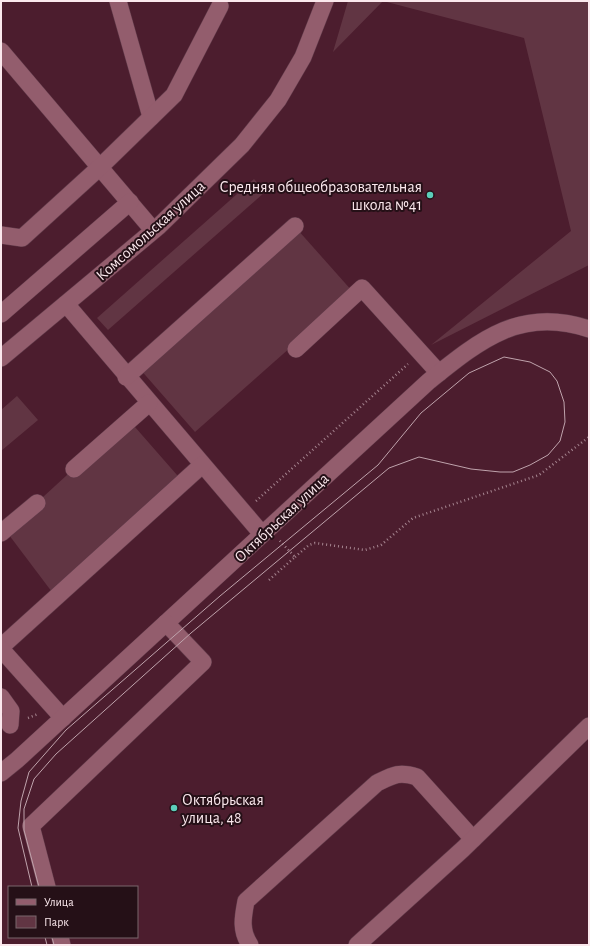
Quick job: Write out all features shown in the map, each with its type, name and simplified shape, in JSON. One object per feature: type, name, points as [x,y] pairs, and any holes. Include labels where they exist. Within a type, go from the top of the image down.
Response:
[{"type":"street","points":[[118,1],[151,117]]},
{"type":"street","name":"Комсомольская улица","points":[[1,358],[153,230],[242,145],[278,100],[303,57],[325,1]]},
{"type":"street","points":[[1,235],[22,238],[100,167],[174,95],[220,6]]},
{"type":"street","points":[[1,51],[153,230]]},
{"type":"street","points":[[1,314],[130,202]]},
{"type":"street","points":[[126,376],[295,226]]},
{"type":"street","points":[[296,349],[362,288],[439,373]]},
{"type":"street","points":[[66,304],[262,534]]},
{"type":"street","name":"Октябрьская улица","points":[[1,773],[439,373],[470,348],[509,328],[540,321],[569,322],[589,329]]},
{"type":"street","points":[[74,469],[149,403]]},
{"type":"street","points":[[63,718],[1,648],[202,465]]},
{"type":"street","points":[[1,533],[37,503]]},
{"type":"street","points":[[47,886],[31,826],[203,662],[166,623]]},
{"type":"street","points":[[1,697],[11,711],[10,724]]},
{"type":"street","points":[[357,945],[473,839],[589,726]]},
{"type":"street","points":[[250,945],[244,937],[242,920],[246,901],[377,783],[393,774],[405,773],[417,777],[473,839]]},
{"type":"path","points":[[244,512],[421,353]]},
{"type":"path","points":[[295,558],[309,545],[315,543],[365,550],[381,545],[413,518],[539,475],[589,437]]},
{"type":"green space","points":[[348,1],[383,1],[333,52]]},
{"type":"green space","points":[[383,1],[589,1],[589,265],[431,345],[571,231],[524,38]]},
{"type":"green space","points":[[254,179],[265,192],[108,330],[97,318]]},
{"type":"green space","points":[[297,229],[353,292],[195,432],[139,368]]},
{"type":"green space","points":[[17,396],[38,420],[1,451],[1,410]]},
{"type":"green space","points":[[128,419],[184,483],[55,596],[6,531]]},
{"type":"tram line","points":[[32,886],[18,828],[21,801],[29,772],[66,730],[220,596],[378,465],[421,413],[469,373],[504,357],[530,362],[550,372],[557,381],[564,402],[565,422],[560,441],[548,455],[513,472],[471,469],[419,457],[389,468],[191,633],[56,754],[34,779],[24,809],[24,830],[39,886]]},
{"type":"tram line","points":[[45,938],[47,945]]},
{"type":"tram line","points":[[52,938],[54,945]]},
{"type":"place","name":"Средняя общеобразовательная школа №41","points":[[430,195]]},
{"type":"place","name":"Октябрьская улица, 48","points":[[174,808]]}]
